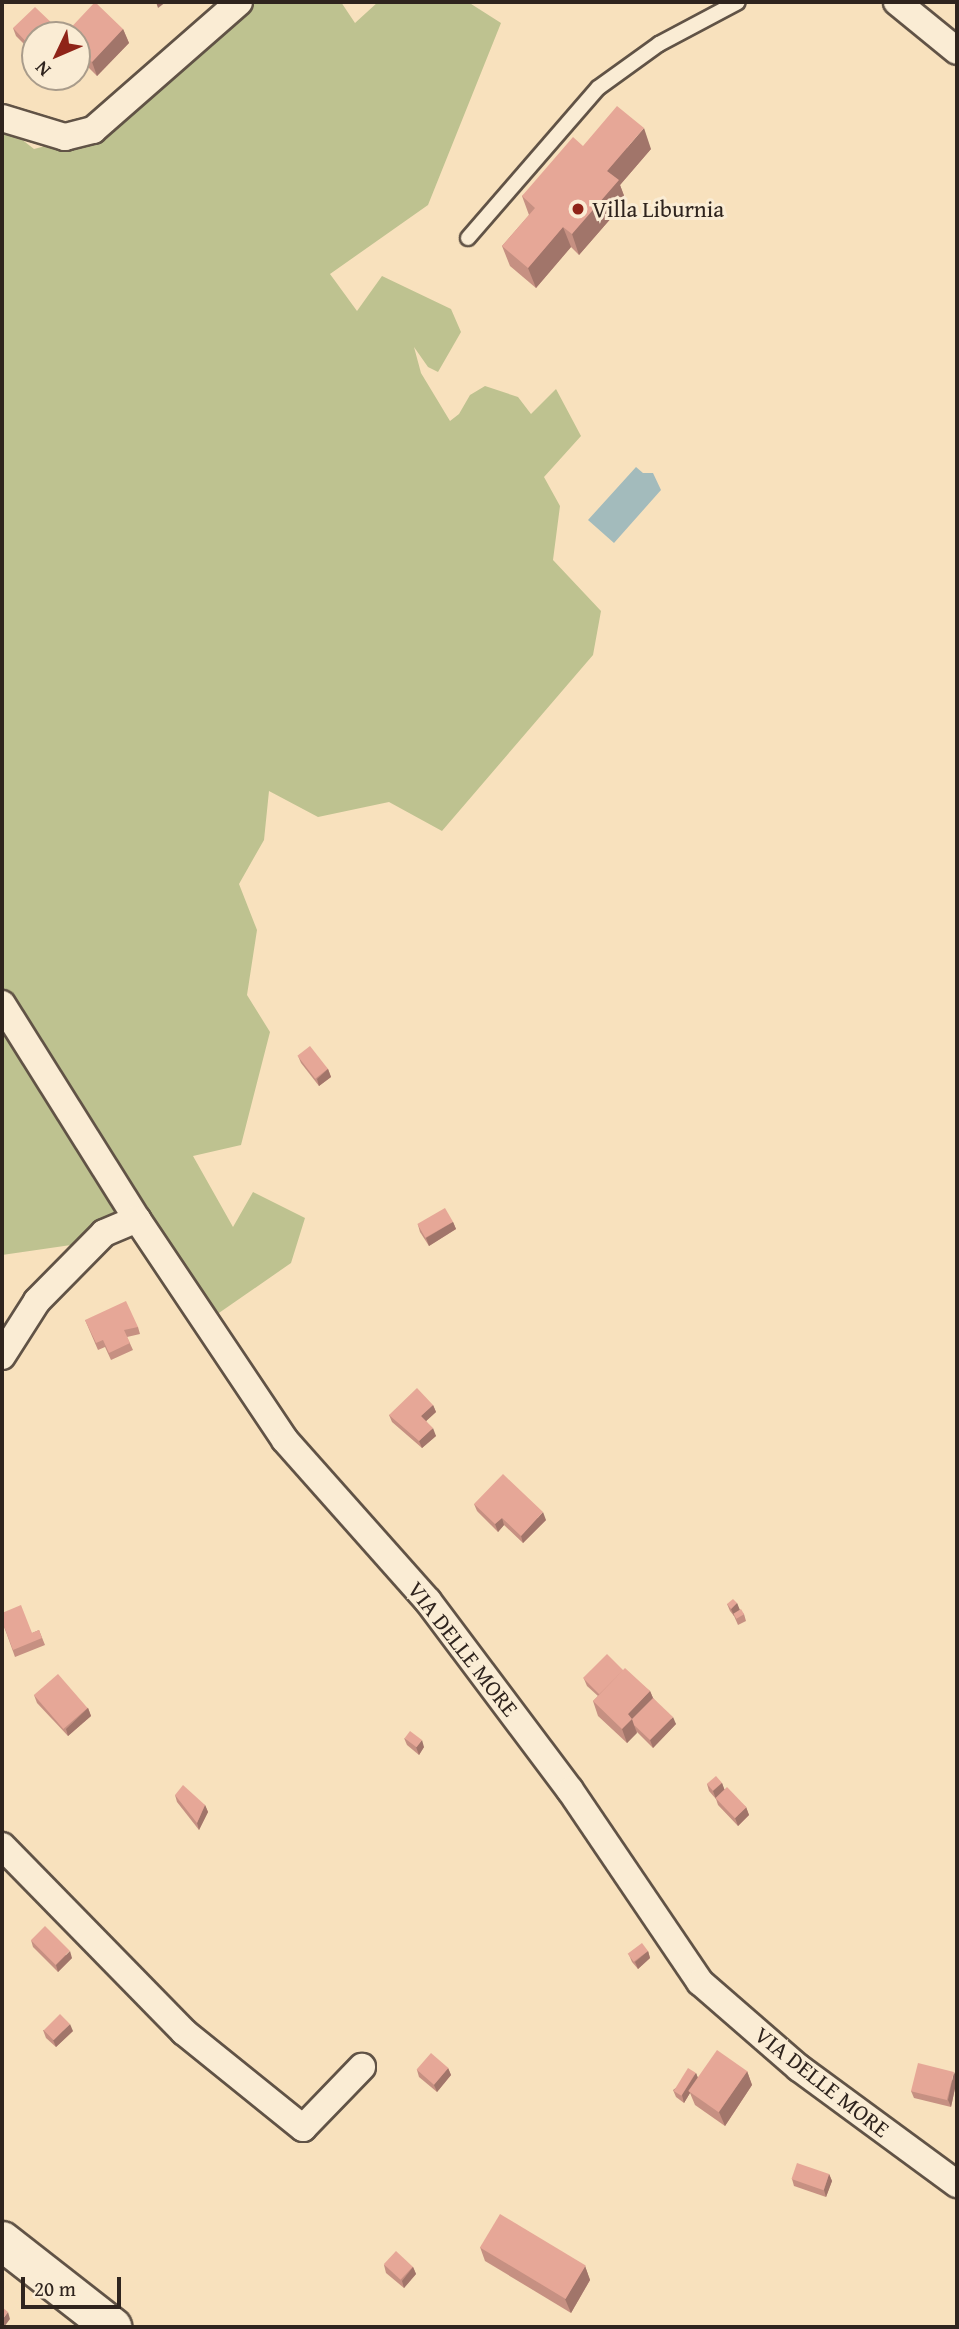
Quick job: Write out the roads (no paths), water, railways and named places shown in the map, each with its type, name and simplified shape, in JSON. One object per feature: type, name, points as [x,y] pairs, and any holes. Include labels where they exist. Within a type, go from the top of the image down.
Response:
[{"type":"main road","points":[[2,2241],[112,2327]]},
{"type":"street","points":[[2,118],[65,137],[93,130],[239,2]]},
{"type":"street","points":[[897,2],[957,51]]},
{"type":"street","name":"VIA DELLE MORE","points":[[2,1004],[137,1219],[285,1440],[428,1601],[570,1790],[700,1982],[799,2068],[957,2183]]},
{"type":"street","points":[[2,1356],[37,1301],[75,1262],[104,1233],[137,1219]]},
{"type":"street","points":[[2,1846],[184,2032],[303,2128],[362,2067]]},
{"type":"lane","points":[[468,238],[598,88],[659,44],[738,2]]},
{"type":"water","points":[[636,467],[643,473],[653,473],[661,490],[614,543],[588,520]]},
{"type":"place","name":"Villa Liburnia","points":[[578,209]]}]
